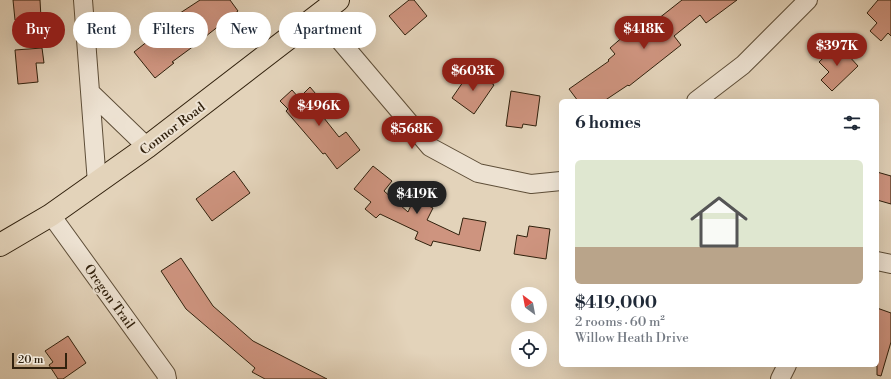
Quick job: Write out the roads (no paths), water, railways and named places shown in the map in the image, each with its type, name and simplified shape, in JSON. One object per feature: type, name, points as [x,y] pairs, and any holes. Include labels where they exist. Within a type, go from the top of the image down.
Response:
[{"type":"main road","name":"Connor Road","points":[[324,12],[338,0]]},
{"type":"main road","name":"Connor Road","points":[[0,245],[51,215],[97,183],[147,147],[279,46]]},
{"type":"street","points":[[82,0],[97,183]]},
{"type":"street","points":[[699,99],[743,65],[808,0]]},
{"type":"street","points":[[346,48],[430,148],[478,173],[531,184],[559,181]]},
{"type":"street","points":[[90,92],[147,147]]},
{"type":"street","name":"Oregon Trail","points":[[51,215],[169,377]]},
{"type":"street","points":[[879,261],[891,264]]},
{"type":"street","points":[[780,379],[786,367]]}]
